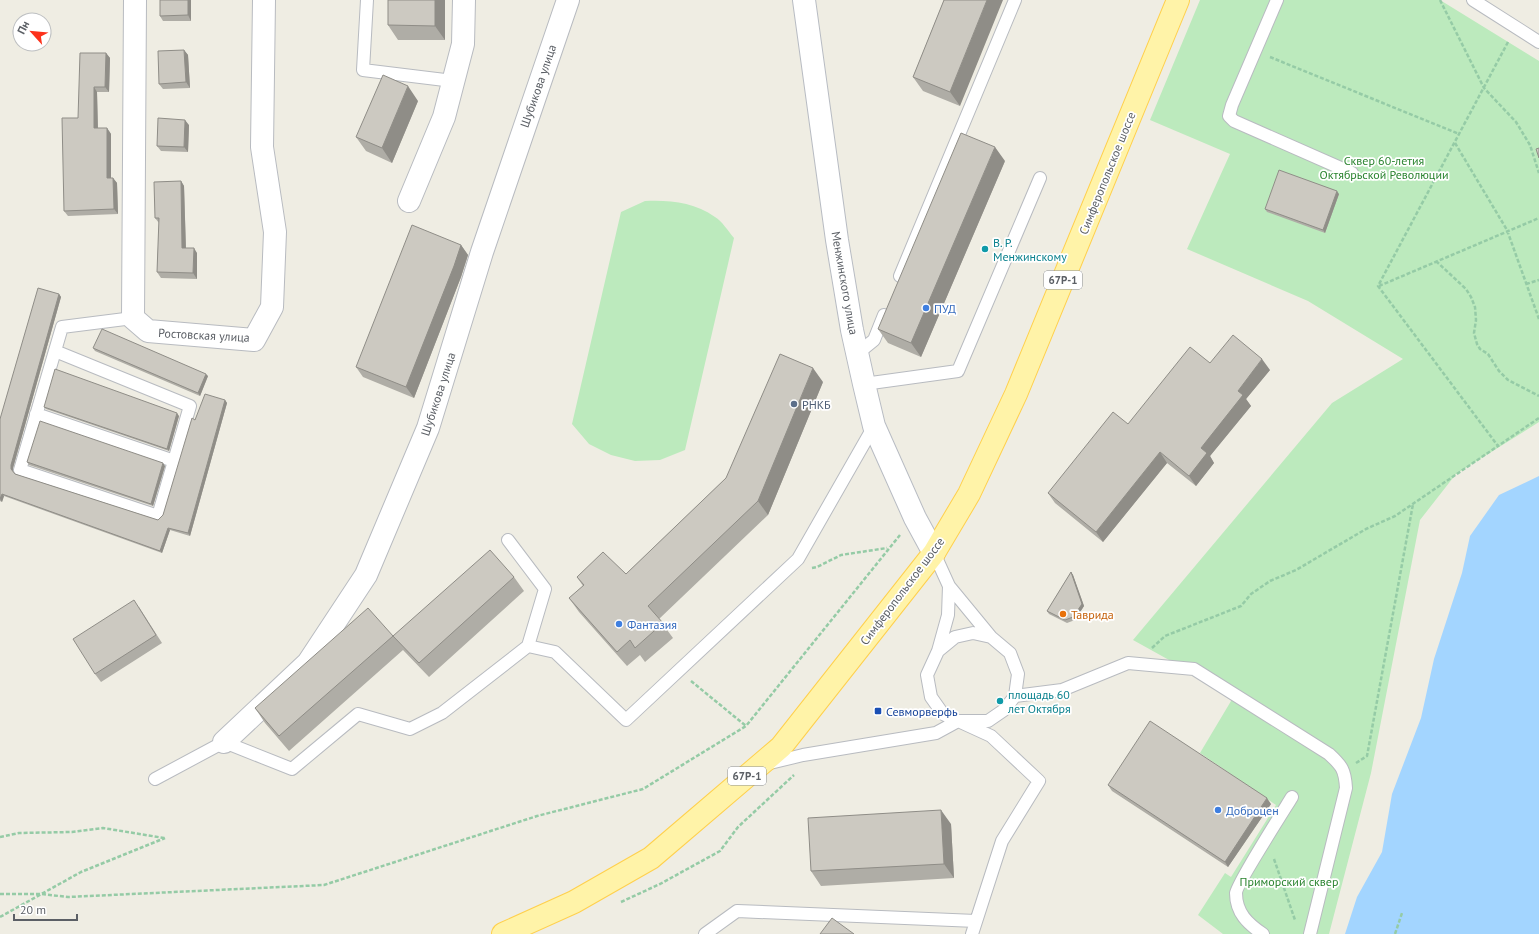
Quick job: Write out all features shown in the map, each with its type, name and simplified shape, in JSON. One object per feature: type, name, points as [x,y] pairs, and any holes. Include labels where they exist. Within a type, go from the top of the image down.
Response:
[{"type":"main road","name":"Симферопольское шоссе","points":[[503,934],[574,902],[651,858],[781,747],[934,553],[969,494],[1016,394],[1178,0]]},
{"type":"street","points":[[133,318],[135,0]]},
{"type":"street","name":"Ростовская улица","points":[[133,318],[148,332],[254,340],[272,307],[275,232],[262,147],[264,0]]},
{"type":"street","points":[[409,201],[444,117],[454,81],[463,44],[464,0]]},
{"type":"street","name":"Шубикова улица","points":[[224,742],[308,663],[366,575],[428,428],[482,252],[568,0]]},
{"type":"street","name":"Менжинского улица","points":[[804,0],[837,240],[864,384],[874,426],[915,518],[934,553]]},
{"type":"lane","points":[[367,0],[363,70],[454,81]]},
{"type":"lane","points":[[895,289],[1015,0]]},
{"type":"lane","points":[[1277,0],[1232,105],[1229,116],[1234,120],[1352,172]]},
{"type":"lane","points":[[1474,0],[1539,42]]},
{"type":"lane","points":[[864,384],[958,371],[1040,178]]},
{"type":"lane","points":[[858,353],[874,340],[889,304]]},
{"type":"lane","points":[[55,351],[190,406],[158,516],[20,470],[62,327],[133,318]]},
{"type":"lane","points":[[36,414],[174,461]]},
{"type":"lane","points":[[528,646],[554,652],[626,720],[798,559],[874,426]]},
{"type":"lane","points":[[155,779],[224,742],[292,769],[358,714],[410,729],[442,713],[528,646],[545,589],[508,540]]},
{"type":"lane","points":[[759,766],[818,752],[936,733],[958,721],[988,721],[1004,710],[1015,696],[1018,674],[1010,654],[992,637],[949,586],[934,553]]},
{"type":"lane","points":[[949,586],[948,615],[938,650],[927,675],[931,697],[942,714],[991,736],[1039,781],[1002,841],[972,934]]},
{"type":"lane","points":[[938,650],[955,637],[973,633],[992,637]]},
{"type":"lane","points":[[1015,696],[1062,690],[1128,664],[1194,669],[1328,754],[1338,762],[1345,772],[1346,788],[1310,934]]},
{"type":"lane","points":[[1263,934],[1249,925],[1238,910],[1236,891],[1292,797]]},
{"type":"lane","points":[[705,934],[737,911],[976,921]]},
{"type":"path","points":[[1440,0],[1484,88],[1516,122],[1530,145],[1539,173]]},
{"type":"path","points":[[1378,286],[1516,27]]},
{"type":"path","points":[[1255,51],[1459,134]]},
{"type":"path","points":[[1455,143],[1507,230],[1539,319]]},
{"type":"path","points":[[1378,286],[1507,230],[1539,218]]},
{"type":"path","points":[[1436,261],[1466,289],[1471,297],[1475,307],[1476,320],[1474,333],[1476,344],[1488,354],[1499,371],[1508,380],[1539,396]]},
{"type":"path","points":[[1526,284],[1539,280]]},
{"type":"path","points":[[1378,286],[1498,446]]},
{"type":"path","points":[[1128,664],[1153,647],[1165,636],[1241,606],[1251,594],[1270,581],[1296,570],[1366,529],[1395,516],[1539,418]]},
{"type":"path","points":[[1345,772],[1367,756],[1413,504]]},
{"type":"path","points":[[0,894],[41,894],[68,897],[324,885],[537,816],[643,789],[746,726],[888,548],[915,518]]},
{"type":"path","points":[[788,569],[817,567],[841,555],[888,548]]},
{"type":"path","points":[[678,671],[746,726]]},
{"type":"path","points":[[619,903],[660,884],[720,851],[738,827],[818,752]]},
{"type":"path","points":[[0,837],[19,833],[72,832],[103,828],[165,838],[81,872],[0,917]]},
{"type":"path","points":[[1267,838],[1297,927]]},
{"type":"path","points":[[1395,934],[1402,913]]},
{"type":"green space","name":"Сквер 60-летия Октябрьской Революции","points":[[1200,0],[1440,0],[1539,61],[1539,422],[1456,474],[1420,520],[1371,773],[1329,934],[1223,934],[1198,915],[1225,873],[1231,877],[1276,805],[1200,753],[1234,696],[1133,640],[1332,403],[1403,359],[1308,301],[1187,249],[1230,154],[1150,120]]},
{"type":"green space","points":[[645,201],[682,203],[699,208],[718,219],[734,238],[685,450],[660,460],[635,461],[611,455],[589,444],[572,424],[621,212]]},
{"type":"water","points":[[1539,476],[1539,934],[1345,934],[1357,897],[1382,852],[1392,794],[1421,718],[1434,659],[1462,573],[1470,536],[1499,495]]},
{"type":"building","points":[[160,0],[188,0],[188,15],[160,16]]},
{"type":"building","points":[[388,0],[435,0],[435,26],[388,25]]},
{"type":"building","points":[[944,0],[987,0],[950,92],[913,77]]},
{"type":"building","points":[[184,50],[186,82],[159,84],[158,51]]},
{"type":"building","points":[[80,53],[106,53],[105,87],[94,87],[94,128],[107,128],[107,178],[113,178],[114,209],[64,211],[62,118],[78,118]]},
{"type":"building","points":[[383,75],[408,86],[382,148],[356,137]]},
{"type":"building","points":[[158,118],[185,120],[184,147],[157,146]]},
{"type":"building","points":[[961,133],[995,147],[911,343],[878,329]]},
{"type":"building","points":[[1539,148],[1539,158],[1536,149]]},
{"type":"building","points":[[1279,170],[1337,191],[1323,230],[1265,209]]},
{"type":"building","points":[[181,181],[182,248],[194,248],[193,273],[157,272],[159,218],[155,218],[154,182]]},
{"type":"building","points":[[412,225],[461,245],[406,387],[356,367]]},
{"type":"building","points":[[38,288],[59,294],[11,465],[11,469],[15,474],[158,520],[163,515],[192,418],[195,420],[205,394],[225,400],[188,533],[168,528],[160,551],[2,494],[0,499],[0,419]]},
{"type":"building","points":[[102,329],[206,374],[198,393],[93,348]]},
{"type":"building","points":[[1233,335],[1262,359],[1238,391],[1243,395],[1201,448],[1207,453],[1189,476],[1160,452],[1096,532],[1048,493],[1113,412],[1128,424],[1190,347],[1210,363]]},
{"type":"building","points":[[780,354],[813,368],[758,501],[648,606],[663,623],[635,648],[630,640],[617,652],[569,598],[584,585],[577,577],[603,552],[626,574],[726,478]]},
{"type":"building","points":[[55,369],[177,413],[167,449],[44,407]]},
{"type":"building","points":[[40,421],[163,463],[151,504],[27,462]]},
{"type":"building","points":[[490,550],[514,577],[419,663],[393,636]]},
{"type":"building","points":[[1071,572],[1082,604],[1073,617],[1065,620],[1047,611]]},
{"type":"building","points":[[134,600],[156,635],[95,674],[73,639]]},
{"type":"building","points":[[368,608],[393,636],[279,736],[255,708]]},
{"type":"building","points":[[1150,721],[1267,798],[1225,862],[1108,785]]},
{"type":"building","points":[[941,810],[944,864],[811,871],[808,818]]},
{"type":"building","points":[[832,918],[854,934],[820,934]]},
{"type":"place","name":"В. Р. Менжинскому","points":[[985,249]]},
{"type":"place","name":"ПУД","points":[[926,308]]},
{"type":"place","name":"РНКБ","points":[[794,404]]},
{"type":"place","name":"Таврида","points":[[1063,614]]},
{"type":"place","name":"Фантазия","points":[[619,624]]},
{"type":"place","name":"площадь 60 лет Октября","points":[[1000,701]]},
{"type":"place","name":"Севморверфь","points":[[878,711]]},
{"type":"place","name":"Доброцен","points":[[1218,810]]},
{"type":"park label","name":"Приморский сквер","points":[[1289,881]]}]
